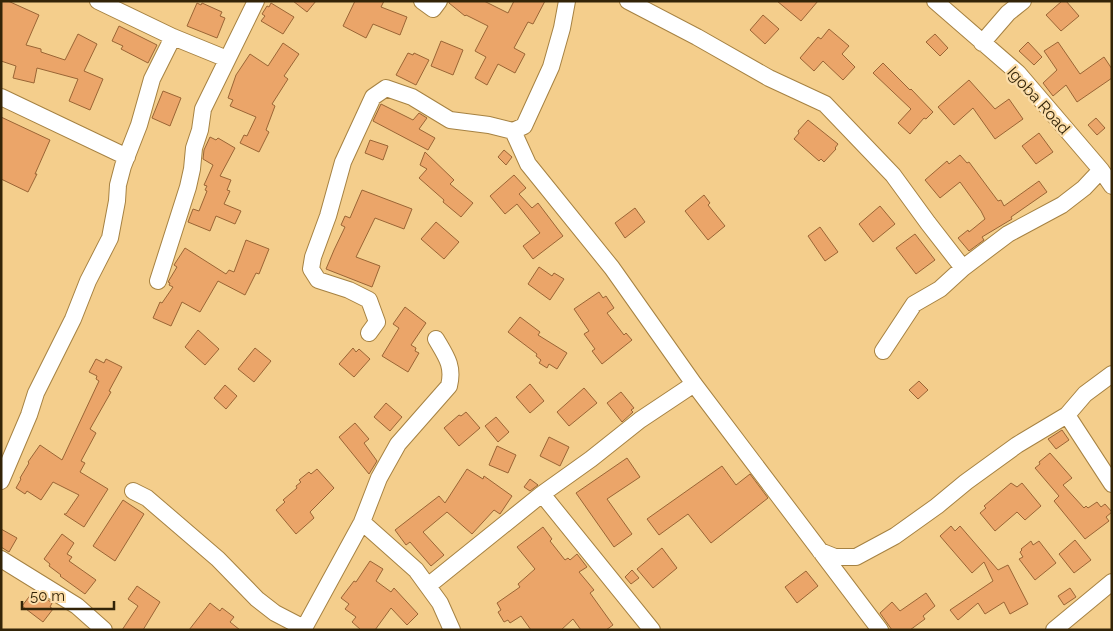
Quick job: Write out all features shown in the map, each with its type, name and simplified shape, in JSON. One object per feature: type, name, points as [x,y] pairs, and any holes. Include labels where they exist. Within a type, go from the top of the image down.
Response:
[{"type":"street","points":[[98,1],[173,37],[227,59]]},
{"type":"street","points":[[158,281],[188,187],[203,108],[256,1]]},
{"type":"street","points":[[422,1],[433,8],[439,1]]},
{"type":"street","points":[[369,333],[377,322],[369,300],[349,290],[318,280],[311,269],[343,162],[373,97],[386,88],[412,97],[450,120],[489,124],[513,131],[524,126],[551,67],[562,28],[566,1]]},
{"type":"street","points":[[628,1],[769,78],[825,104],[893,175],[963,268]]},
{"type":"street","name":"Igoba Road","points":[[935,1],[1018,73],[1101,170],[1112,186]]},
{"type":"street","points":[[982,43],[1022,1]]},
{"type":"street","points":[[1,482],[30,415],[36,393],[73,319],[88,281],[110,238],[118,185],[139,125],[152,79],[173,37]]},
{"type":"street","points":[[1,97],[127,157]]},
{"type":"street","points":[[513,131],[528,164],[612,268],[694,384],[880,630]]},
{"type":"street","points":[[883,352],[914,304],[940,289],[963,268],[1008,234],[1062,205],[1084,188],[1101,170]]},
{"type":"street","points":[[133,491],[147,498],[218,559],[269,608],[303,629],[362,522],[379,478],[398,444],[449,386],[452,374],[450,365],[436,339]]},
{"type":"street","points":[[820,551],[835,557],[856,557],[895,536],[1017,444],[1067,415],[1085,394],[1112,374]]},
{"type":"street","points":[[428,585],[542,494],[591,459],[640,420],[694,384]]},
{"type":"street","points":[[1067,415],[1112,484]]},
{"type":"street","points":[[542,494],[652,630]]},
{"type":"street","points":[[362,522],[416,570],[440,603],[452,630]]},
{"type":"street","points":[[846,584],[856,557]]},
{"type":"street","points":[[1,559],[77,606],[104,630]]},
{"type":"street","points":[[1054,630],[1112,582]]},
{"type":"building","points":[[1,1],[8,1],[39,15],[26,45],[41,49],[41,52],[65,60],[78,34],[97,44],[84,71],[103,79],[90,110],[69,101],[78,79],[37,68],[34,83],[13,78],[16,66],[1,61]]},
{"type":"building","points":[[293,1],[316,1],[307,12]]},
{"type":"building","points":[[355,1],[384,1],[381,7],[407,17],[400,35],[373,24],[366,38],[343,26]]},
{"type":"building","points":[[449,1],[484,1],[508,13],[514,1],[545,1],[533,24],[528,22],[514,48],[525,54],[515,73],[498,64],[487,85],[475,78],[486,57],[475,51],[488,26],[465,16]]},
{"type":"building","points":[[777,1],[818,1],[801,21]]},
{"type":"building","points":[[1062,1],[1066,1],[1079,16],[1061,31],[1046,15]]},
{"type":"building","points":[[197,3],[201,5],[202,3],[222,12],[220,16],[225,18],[217,38],[187,26]]},
{"type":"building","points":[[271,3],[294,17],[283,34],[261,21],[265,16],[262,14]]},
{"type":"building","points":[[763,15],[779,29],[765,44],[750,30]]},
{"type":"building","points":[[119,26],[157,45],[148,63],[121,49],[123,46],[112,41]]},
{"type":"building","points":[[829,29],[849,46],[842,54],[855,67],[843,80],[823,61],[814,71],[800,58],[818,37],[821,39]]},
{"type":"building","points":[[935,34],[948,48],[940,56],[926,42]]},
{"type":"building","points":[[441,41],[463,50],[453,75],[431,66]]},
{"type":"building","points":[[1028,42],[1042,57],[1034,65],[1019,51]]},
{"type":"building","points":[[1058,42],[1080,74],[1104,57],[1112,69],[1112,78],[1077,102],[1066,85],[1053,96],[1043,83],[1057,70],[1044,51]]},
{"type":"building","points":[[283,43],[299,54],[284,76],[288,79],[272,104],[275,106],[266,130],[269,132],[259,152],[240,143],[244,135],[247,136],[256,117],[230,106],[233,100],[228,98],[236,75],[250,54],[268,66]]},
{"type":"building","points":[[408,53],[413,55],[414,53],[429,60],[416,85],[396,75]]},
{"type":"building","points":[[883,63],[933,112],[926,119],[924,118],[910,134],[898,123],[911,109],[873,73]]},
{"type":"building","points":[[969,80],[995,109],[1009,99],[1023,119],[995,139],[973,108],[954,125],[938,107]]},
{"type":"building","points":[[163,91],[181,98],[170,126],[152,118]]},
{"type":"building","points":[[381,104],[413,120],[419,113],[427,118],[419,129],[435,138],[428,150],[373,121]]},
{"type":"building","points":[[1,117],[50,140],[28,192],[1,179]]},
{"type":"building","points":[[1096,118],[1105,128],[1097,135],[1088,125]]},
{"type":"building","points":[[808,120],[838,144],[824,162],[821,159],[819,161],[794,139],[799,133],[798,131]]},
{"type":"building","points":[[1039,133],[1053,152],[1036,164],[1022,146]]},
{"type":"building","points":[[210,137],[216,140],[218,138],[235,148],[220,176],[231,180],[227,190],[230,191],[224,204],[241,211],[235,224],[216,216],[210,231],[188,222],[193,209],[199,211],[207,191],[205,190],[207,186],[204,185],[213,165],[203,159],[204,150]]},
{"type":"building","points":[[370,140],[388,146],[383,160],[365,153]]},
{"type":"building","points":[[504,150],[512,157],[506,165],[498,157]]},
{"type":"building","points":[[425,152],[454,180],[450,184],[473,203],[461,217],[419,178],[427,169],[420,165]]},
{"type":"building","points":[[960,155],[967,163],[969,162],[998,201],[1001,200],[1004,206],[1039,181],[1047,192],[1011,217],[1012,219],[982,237],[984,240],[969,251],[958,238],[985,219],[981,211],[960,182],[940,198],[925,180],[947,161],[949,164]]},
{"type":"building","points":[[514,175],[526,188],[519,194],[532,208],[538,203],[563,236],[533,259],[523,246],[540,233],[517,204],[505,214],[490,196]]},
{"type":"building","points":[[362,190],[412,209],[404,229],[375,218],[356,257],[380,266],[372,287],[326,269],[345,227],[341,225],[345,216],[350,218]]},
{"type":"building","points":[[704,195],[710,203],[708,205],[725,226],[708,240],[685,211]]},
{"type":"building","points":[[880,206],[895,224],[873,242],[859,224]]},
{"type":"building","points":[[635,208],[645,222],[625,238],[615,223]]},
{"type":"building","points":[[436,222],[459,242],[444,259],[421,239]]},
{"type":"building","points":[[820,227],[838,252],[825,261],[808,236]]},
{"type":"building","points":[[915,234],[935,260],[916,274],[896,248]]},
{"type":"building","points":[[246,240],[269,249],[259,274],[256,273],[245,295],[218,281],[200,312],[182,302],[171,326],[153,318],[160,302],[162,303],[173,287],[168,282],[177,267],[174,265],[185,248],[226,274],[229,270],[234,272]]},
{"type":"building","points":[[539,267],[552,276],[554,273],[564,279],[550,300],[528,284]]},
{"type":"building","points":[[599,292],[603,298],[606,296],[614,308],[607,313],[624,335],[626,333],[632,340],[602,364],[592,351],[595,349],[584,334],[589,331],[574,309]]},
{"type":"building","points":[[405,307],[426,323],[411,345],[419,353],[408,372],[382,356],[399,328],[393,324]]},
{"type":"building","points":[[520,317],[540,332],[538,335],[567,353],[557,369],[549,364],[547,368],[539,363],[541,360],[536,356],[537,354],[508,332]]},
{"type":"building","points":[[198,330],[219,349],[205,365],[185,347]]},
{"type":"building","points":[[255,348],[271,361],[254,382],[238,369]]},
{"type":"building","points":[[353,348],[356,352],[359,349],[370,359],[354,377],[339,364]]},
{"type":"building","points":[[96,359],[104,363],[106,359],[122,367],[109,391],[111,392],[90,429],[96,433],[81,461],[85,463],[80,472],[108,489],[84,527],[64,514],[66,514],[79,495],[53,482],[41,500],[27,491],[25,494],[16,488],[28,462],[40,445],[62,460],[99,381],[96,379],[97,376],[89,372]]},
{"type":"building","points":[[919,381],[928,390],[918,399],[909,390]]},
{"type":"building","points":[[530,384],[544,401],[530,413],[516,397]]},
{"type":"building","points":[[225,385],[237,396],[226,409],[214,398]]},
{"type":"building","points":[[584,388],[597,403],[569,426],[557,412]]},
{"type":"building","points":[[621,392],[634,408],[631,410],[633,412],[622,422],[607,403]]},
{"type":"building","points":[[386,403],[402,417],[390,431],[374,417]]},
{"type":"building","points":[[466,412],[480,428],[459,446],[444,428],[459,415],[461,416]]},
{"type":"building","points":[[496,417],[509,432],[498,442],[485,426]]},
{"type":"building","points":[[355,423],[369,439],[364,443],[377,461],[369,474],[339,437]]},
{"type":"building","points":[[1062,430],[1069,440],[1056,449],[1048,439]]},
{"type":"building","points":[[549,437],[569,447],[560,466],[540,456]]},
{"type":"building","points":[[497,446],[516,455],[508,473],[489,465]]},
{"type":"building","points":[[1050,453],[1072,478],[1063,485],[1084,508],[1086,506],[1088,508],[1097,502],[1101,507],[1105,504],[1112,512],[1106,517],[1109,521],[1085,539],[1054,501],[1059,496],[1035,468]]},
{"type":"building","points":[[627,458],[640,477],[607,499],[632,534],[614,547],[576,493]]},
{"type":"building","points":[[722,466],[736,485],[750,474],[768,498],[711,543],[688,514],[659,535],[647,519]]},
{"type":"building","points":[[317,469],[334,488],[310,512],[314,518],[296,534],[276,510],[285,502],[283,500],[297,488],[296,486],[301,482],[299,480],[309,472],[311,474]]},
{"type":"building","points":[[467,469],[483,479],[484,476],[512,496],[500,514],[494,510],[472,534],[447,512],[423,532],[444,555],[431,566],[410,542],[406,545],[395,530],[439,496],[445,503]]},
{"type":"building","points":[[530,479],[538,485],[530,491],[524,487]]},
{"type":"building","points":[[1011,483],[1017,487],[1022,483],[1041,506],[1025,520],[1017,512],[995,531],[980,513],[986,508],[984,506]]},
{"type":"building","points":[[123,500],[144,514],[115,561],[93,546]]},
{"type":"building","points":[[951,526],[955,531],[960,526],[998,570],[1008,565],[1028,604],[1010,614],[1004,602],[985,614],[978,603],[958,620],[950,610],[993,581],[984,562],[972,573],[940,536]]},
{"type":"building","points":[[543,527],[552,539],[550,541],[565,560],[568,558],[570,560],[577,554],[587,567],[579,572],[594,590],[590,593],[613,625],[606,630],[581,630],[573,619],[561,630],[531,630],[521,616],[510,623],[508,620],[504,622],[498,612],[501,610],[497,603],[520,587],[518,584],[535,569],[517,547]]},
{"type":"building","points":[[1,529],[17,538],[9,552],[1,547]]},
{"type":"building","points":[[62,534],[74,543],[67,554],[72,557],[69,561],[96,580],[85,594],[60,576],[44,559]]},
{"type":"building","points":[[1075,540],[1091,560],[1074,573],[1059,554]]},
{"type":"building","points":[[1031,541],[1033,545],[1039,541],[1056,563],[1035,580],[1019,559],[1023,557],[1020,552],[1021,549]]},
{"type":"building","points":[[662,548],[677,568],[653,588],[637,569]]},
{"type":"building","points":[[370,561],[383,569],[376,581],[391,592],[394,588],[418,614],[407,625],[391,608],[375,630],[361,630],[352,622],[356,617],[345,609],[349,604],[341,598],[354,581],[356,582]]},
{"type":"building","points":[[632,570],[639,578],[631,584],[625,577]]},
{"type":"building","points":[[806,571],[818,586],[797,603],[785,587]]},
{"type":"building","points":[[137,586],[160,602],[143,630],[122,630],[138,606],[128,599]]},
{"type":"building","points":[[1070,588],[1076,597],[1064,605],[1058,596]]},
{"type":"building","points":[[32,593],[40,600],[43,596],[52,603],[50,607],[53,609],[43,622],[22,606]]},
{"type":"building","points":[[926,593],[935,606],[923,616],[925,619],[910,630],[892,630],[880,613],[892,602],[900,611]]},
{"type":"building","points":[[210,603],[220,611],[222,608],[234,617],[230,622],[240,630],[189,630]]}]
